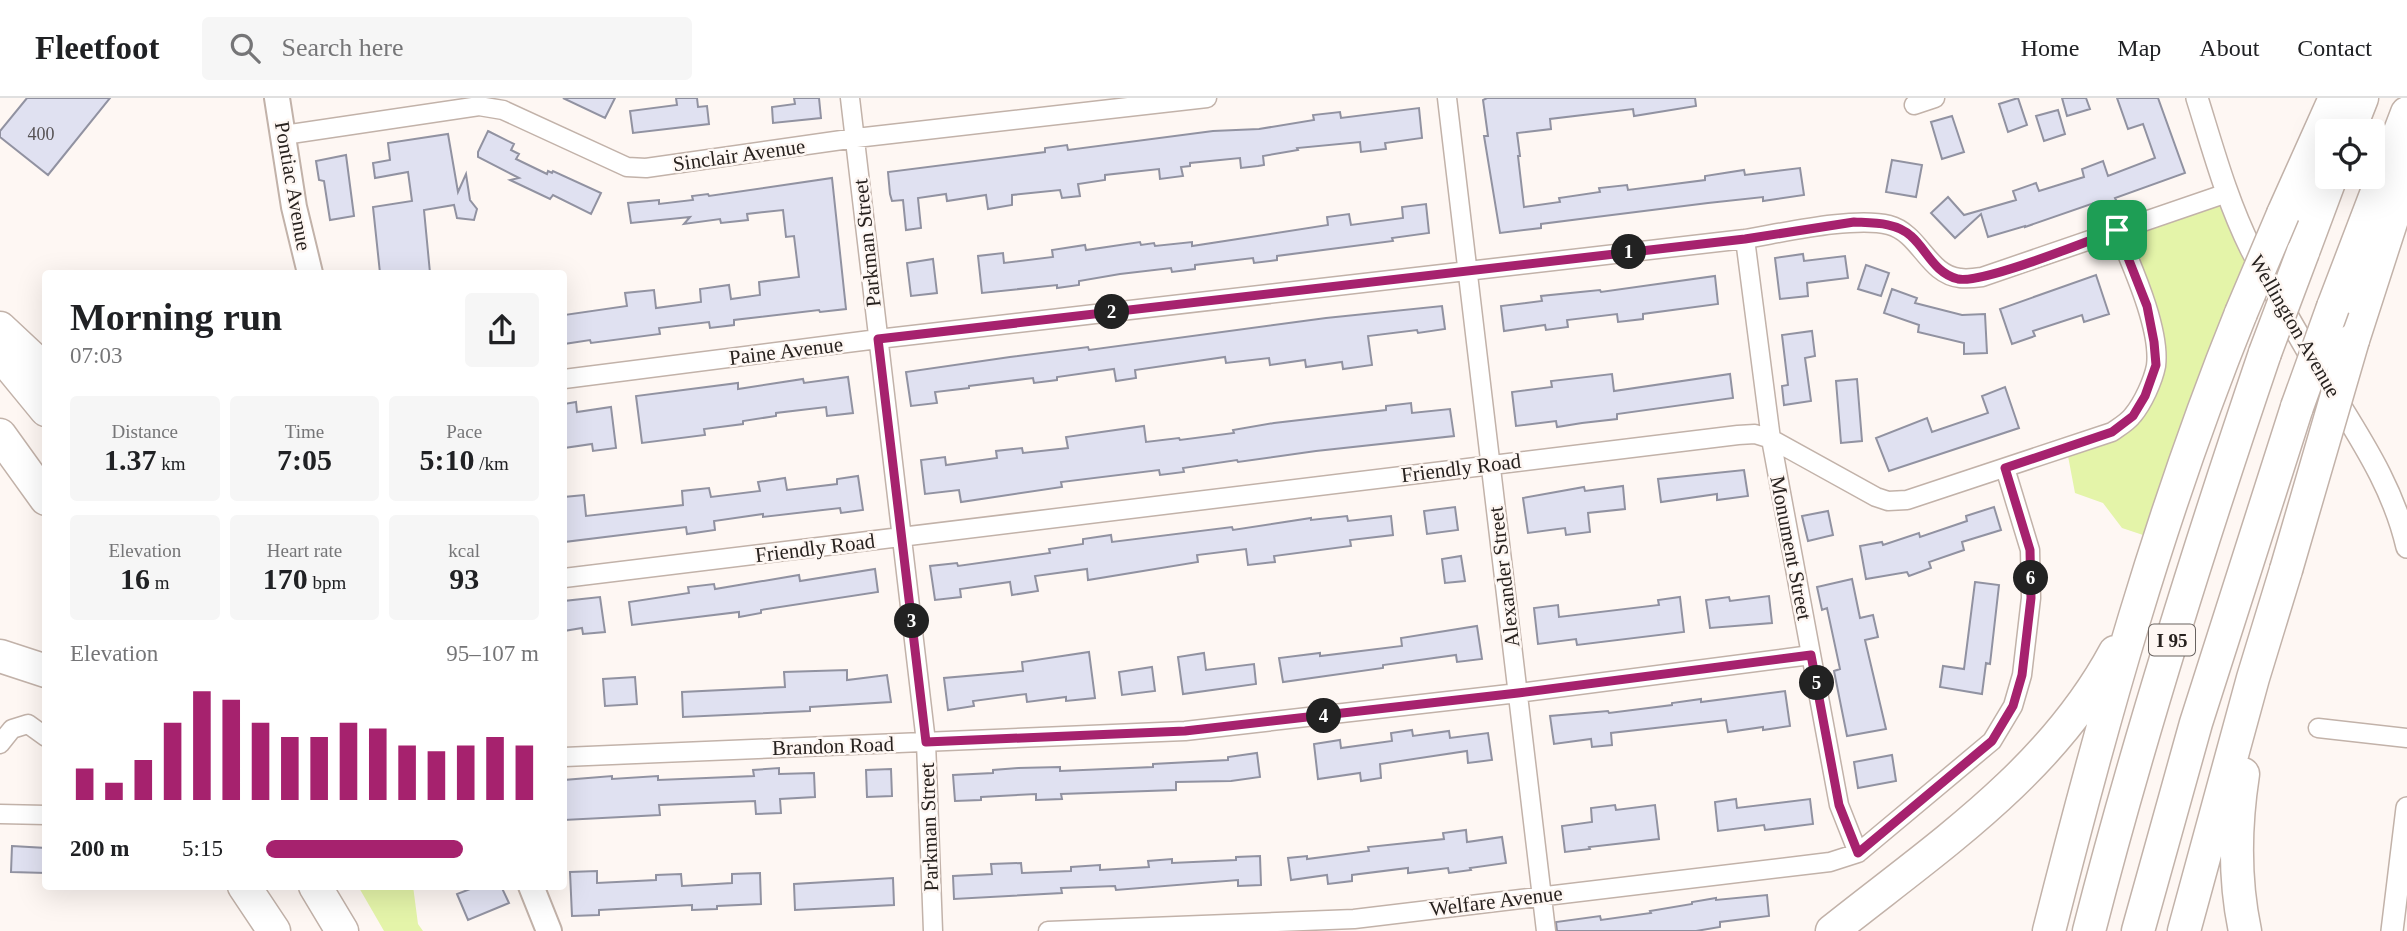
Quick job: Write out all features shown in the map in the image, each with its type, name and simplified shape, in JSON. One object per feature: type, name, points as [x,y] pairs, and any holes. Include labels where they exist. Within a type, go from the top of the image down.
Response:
[{"type":"highway","points":[[2049,931],[2134,617],[2189,448],[2241,313],[2335,98]]},
{"type":"highway","points":[[2354,119],[2362,98]]},
{"type":"highway","name":"I 95","points":[[2138,931],[2196,723],[2297,407],[2405,119]]},
{"type":"highway","points":[[2184,931],[2253,678],[2353,340],[2407,173]]},
{"type":"highway","name":"I 95","points":[[2089,931],[2156,692],[2204,535],[2265,353],[2327,189]]},
{"type":"highway","points":[[0,328],[42,367]]},
{"type":"highway","points":[[0,354],[42,405]]},
{"type":"highway","points":[[0,435],[42,493]]},
{"type":"highway","points":[[2245,931],[2237,860],[2238,809],[2248,746],[2286,570]]},
{"type":"highway","points":[[1832,931],[1986,809],[2042,755],[2092,689],[2134,617]]},
{"type":"highway","points":[[0,656],[42,670]]},
{"type":"highway","points":[[247,890],[274,931]]},
{"type":"highway","points":[[269,890],[293,931]]},
{"type":"highway","points":[[317,890],[342,931]]},
{"type":"main road","name":"Pontiac Avenue","points":[[277,98],[294,207],[309,270]]},
{"type":"main road","points":[[533,890],[549,931]]},
{"type":"street","name":"Parkman Street","points":[[850,98],[926,742],[933,931]]},
{"type":"street","name":"Sinclair Avenue","points":[[284,135],[479,106],[503,110],[628,167],[646,168],[856,138],[1207,98]]},
{"type":"street","name":"Alexander Street","points":[[1447,98],[1546,931]]},
{"type":"street","points":[[1914,105],[1935,98]]},
{"type":"street","name":"Wellington Avenue","points":[[2197,98],[2227,193],[2251,248],[2372,456],[2396,509],[2407,547]]},
{"type":"street","name":"Paine Avenue","points":[[567,379],[878,339],[1745,239],[1854,222],[1890,225],[1911,235],[1934,265],[1958,279],[1982,277],[2227,193]]},
{"type":"street","name":"Friendly Road","points":[[567,578],[1755,434],[1771,439],[1876,497],[1888,501],[1907,500],[2112,432],[2133,416],[2145,396],[2156,365],[2147,306],[2117,230]]},
{"type":"street","name":"Monument Street","points":[[1745,239],[1771,439],[1839,805],[1858,853]]},
{"type":"street","points":[[1858,853],[1992,741],[2013,706],[2022,675],[2031,598],[2030,550],[2005,468]]},
{"type":"street","name":"Brandon Road","points":[[567,757],[1185,731],[1518,693],[1811,655]]},
{"type":"street","points":[[0,744],[12,729],[28,724],[42,734]]},
{"type":"street","points":[[2318,727],[2407,738]]},
{"type":"street","points":[[2392,931],[2407,808]]},
{"type":"street","points":[[0,814],[42,815]]},
{"type":"street","name":"Welfare Avenue","points":[[1048,931],[1354,919],[1830,862],[1858,853]]},
{"type":"green space","points":[[2232,202],[2254,246],[2146,536],[2122,528],[2103,503],[2075,493],[2068,456],[2127,427],[2156,365],[2125,236]]},
{"type":"green space","points":[[360,890],[414,890],[418,924],[423,931],[384,931]]},
{"type":"building","points":[[27,98],[110,98],[48,175],[0,137],[0,131]]},
{"type":"building","points":[[563,98],[615,98],[605,118]]},
{"type":"building","points":[[676,98],[697,98],[698,107],[707,106],[709,124],[633,133],[630,111],[677,105]]},
{"type":"building","points":[[794,98],[819,98],[821,118],[773,123],[772,107],[795,104]]},
{"type":"building","points":[[1695,98],[1696,106],[1634,116],[1633,109],[1550,119],[1551,129],[1517,133],[1524,207],[1600,192],[1599,188],[1627,185],[1628,190],[1705,180],[1705,176],[1744,170],[1745,175],[1800,168],[1804,195],[1763,201],[1763,197],[1708,203],[1541,224],[1541,228],[1500,233],[1484,136],[1488,136],[1483,100]]},
{"type":"building","points":[[2018,98],[2027,125],[2008,132],[1999,104]]},
{"type":"building","points":[[2062,98],[2086,98],[2090,109],[2067,116]]},
{"type":"building","points":[[2117,98],[2158,98],[2185,173],[2115,198],[2117,202],[2096,210],[2094,203],[1988,237],[1981,214],[1955,238],[1931,213],[1948,197],[1964,215],[2016,200],[2013,191],[2036,183],[2039,191],[2084,177],[2082,169],[2103,161],[2108,176],[2155,158],[2143,124],[2128,129]]},
{"type":"building","points":[[1419,108],[1422,138],[1385,143],[1386,149],[1361,152],[1360,142],[1297,148],[1298,150],[1263,156],[1264,165],[1258,166],[1241,168],[1240,158],[1190,163],[1190,166],[1181,167],[1183,176],[1160,179],[1159,169],[1105,175],[1105,180],[1078,184],[1080,196],[1062,198],[1060,190],[1012,195],[1012,205],[988,209],[986,195],[947,201],[946,194],[918,198],[921,228],[906,230],[903,200],[892,201],[890,194],[888,172],[1045,152],[1045,148],[1067,145],[1068,150],[1213,131],[1259,129],[1314,120],[1313,115],[1340,112],[1341,118]]},
{"type":"building","points":[[2058,110],[2065,134],[2044,141],[2036,116]]},
{"type":"building","points":[[1952,116],[1964,152],[1942,159],[1931,122]]},
{"type":"building","points":[[488,131],[514,144],[511,150],[519,154],[516,159],[547,174],[548,171],[553,171],[601,193],[591,214],[553,195],[550,199],[510,180],[519,178],[478,157]]},
{"type":"building","points":[[448,134],[458,192],[466,174],[470,200],[477,209],[474,220],[457,218],[454,205],[424,210],[430,270],[380,270],[373,207],[412,201],[408,172],[375,178],[373,163],[390,160],[388,143]]},
{"type":"building","points":[[346,155],[354,216],[330,220],[324,181],[319,180],[316,161]]},
{"type":"building","points":[[1892,160],[1922,165],[1916,197],[1886,192]]},
{"type":"building","points":[[832,178],[846,309],[734,320],[734,325],[710,328],[709,322],[659,328],[660,334],[567,344],[567,315],[627,306],[625,293],[654,290],[656,308],[701,302],[700,289],[729,285],[731,299],[760,295],[759,282],[799,277],[794,236],[786,237],[783,210],[747,214],[748,220],[721,223],[720,219],[684,224],[690,217],[631,223],[628,203],[659,200],[659,204],[693,200],[692,196],[709,196]]},
{"type":"building","points":[[1426,204],[1429,233],[1392,238],[1393,241],[1277,256],[1277,260],[1254,263],[1253,258],[1195,265],[1195,269],[1172,272],[1171,268],[1120,274],[1057,288],[1057,285],[982,293],[978,256],[1003,253],[1004,263],[1053,257],[1052,250],[1085,245],[1086,250],[1140,242],[1141,245],[1154,243],[1155,246],[1192,242],[1192,246],[1328,225],[1327,217],[1349,214],[1351,225],[1403,218],[1402,207]]},
{"type":"building","points":[[1803,254],[1804,261],[1845,256],[1848,278],[1807,283],[1808,296],[1780,299],[1775,258]]},
{"type":"building","points":[[933,259],[937,293],[911,296],[907,263]]},
{"type":"building","points":[[1866,265],[1889,273],[1881,296],[1858,289]]},
{"type":"building","points":[[2096,275],[2109,314],[2084,322],[2082,315],[2033,331],[2035,336],[2012,344],[2000,309]]},
{"type":"building","points":[[1715,276],[1718,304],[1643,314],[1643,319],[1618,322],[1617,314],[1567,320],[1568,327],[1546,330],[1545,325],[1504,331],[1501,306],[1542,301],[1541,296],[1601,292]]},
{"type":"building","points":[[1892,289],[1917,298],[1915,303],[1962,315],[1985,314],[1987,353],[1964,354],[1964,343],[1918,332],[1919,325],[1884,313]]},
{"type":"building","points":[[1442,306],[1445,329],[1368,336],[1372,365],[1343,369],[1342,362],[1306,367],[1305,360],[1270,365],[1269,358],[1226,363],[1225,357],[1135,370],[1136,378],[1116,381],[1114,369],[1034,383],[1033,378],[969,386],[935,392],[937,403],[911,406],[906,372],[1088,347],[1089,350],[1326,318]]},
{"type":"building","points":[[1812,331],[1815,356],[1805,358],[1811,401],[1784,405],[1782,386],[1788,385],[1782,335]]},
{"type":"building","points":[[1612,374],[1614,391],[1730,374],[1733,398],[1617,414],[1617,419],[1557,427],[1556,421],[1516,426],[1512,392],[1552,387],[1551,381]]},
{"type":"building","points":[[848,377],[853,413],[827,416],[826,407],[776,413],[776,416],[743,421],[743,424],[704,429],[705,435],[642,443],[636,396],[738,383],[738,389],[803,379],[804,383]]},
{"type":"building","points":[[1857,379],[1862,441],[1841,443],[1836,381]]},
{"type":"building","points":[[2005,387],[2019,428],[1889,471],[1876,438],[1927,418],[1932,432],[1988,413],[1982,396]]},
{"type":"building","points":[[576,402],[577,412],[611,407],[616,448],[593,451],[592,444],[567,448],[567,404]]},
{"type":"building","points":[[1411,403],[1412,413],[1450,409],[1454,436],[1237,460],[1183,468],[1184,472],[1160,475],[1159,470],[1061,482],[1062,487],[961,502],[959,490],[925,494],[921,460],[945,457],[946,465],[997,458],[996,451],[1022,448],[1023,453],[1068,448],[1066,437],[1144,426],[1146,442],[1180,440],[1234,433],[1233,430],[1274,423],[1386,410],[1386,406]]},
{"type":"building","points":[[1744,470],[1748,496],[1717,500],[1717,494],[1661,502],[1658,479]]},
{"type":"building","points":[[858,476],[863,510],[841,513],[840,508],[763,517],[763,514],[714,521],[715,530],[687,534],[686,527],[567,542],[567,497],[584,495],[586,516],[683,505],[682,491],[709,488],[711,497],[760,491],[758,482],[785,478],[787,490],[837,484],[837,479]]},
{"type":"building","points":[[1623,486],[1625,509],[1588,513],[1590,532],[1566,535],[1565,528],[1528,533],[1523,498],[1584,487],[1585,491]]},
{"type":"building","points":[[1455,507],[1458,530],[1427,534],[1424,511]]},
{"type":"building","points":[[1994,507],[2001,530],[1962,542],[1964,550],[1929,562],[1931,568],[1909,576],[1907,572],[1866,579],[1860,546],[1882,542],[1883,545],[1919,533],[1920,537],[1967,521],[1966,516]]},
{"type":"building","points":[[1828,511],[1833,535],[1808,541],[1802,516]]},
{"type":"building","points":[[1347,516],[1348,521],[1391,516],[1393,535],[1350,540],[1351,546],[1274,556],[1275,562],[1248,565],[1246,549],[1197,555],[1198,562],[1088,580],[1087,569],[1035,576],[1038,591],[1012,595],[1010,582],[960,589],[961,597],[935,600],[930,566],[957,563],[958,566],[1050,553],[1049,549],[1083,544],[1083,539],[1111,535],[1112,542]]},
{"type":"building","points":[[1461,556],[1465,581],[1445,583],[1442,559]]},
{"type":"building","points":[[875,569],[878,592],[761,610],[761,613],[739,617],[739,612],[632,625],[629,602],[689,593],[688,587],[714,584],[715,589],[799,575],[800,581]]},
{"type":"building","points":[[1852,579],[1860,618],[1873,615],[1878,637],[1865,640],[1886,729],[1847,736],[1834,671],[1840,669],[1827,608],[1822,610],[1817,587]]},
{"type":"building","points":[[1975,582],[1999,585],[1990,664],[1986,663],[1982,694],[1940,687],[1943,666],[1964,669]]},
{"type":"building","points":[[1769,596],[1772,623],[1710,628],[1706,600],[1729,597],[1730,601]]},
{"type":"building","points":[[600,597],[605,632],[583,634],[582,628],[567,630],[567,601]]},
{"type":"building","points":[[1680,597],[1684,632],[1577,645],[1576,639],[1538,644],[1534,608],[1558,605],[1559,617],[1659,605],[1658,600]]},
{"type":"building","points":[[1477,626],[1482,659],[1457,662],[1456,655],[1283,682],[1279,658],[1402,646],[1401,638]]},
{"type":"building","points":[[1089,652],[1095,698],[1066,701],[1066,697],[1027,702],[1026,694],[973,701],[974,706],[948,710],[944,678],[1023,671],[1022,662]]},
{"type":"building","points":[[1204,653],[1206,670],[1254,664],[1256,684],[1183,694],[1178,657]]},
{"type":"building","points":[[1152,667],[1155,691],[1122,695],[1119,672]]},
{"type":"building","points":[[847,670],[847,680],[887,675],[891,702],[810,707],[810,711],[683,717],[682,692],[785,687],[784,672]]},
{"type":"building","points":[[635,677],[637,704],[605,706],[603,679]]},
{"type":"building","points":[[1785,691],[1790,726],[1728,732],[1726,720],[1611,733],[1612,745],[1592,747],[1591,739],[1554,744],[1550,716],[1609,713],[1701,699],[1701,702]]},
{"type":"building","points":[[1412,730],[1413,736],[1449,731],[1450,738],[1488,733],[1492,760],[1468,763],[1467,751],[1380,764],[1381,778],[1361,781],[1360,773],[1318,779],[1314,744],[1340,740],[1341,748],[1392,741],[1391,733]]},
{"type":"building","points":[[1257,753],[1260,777],[1231,781],[1176,782],[1176,790],[1061,794],[1062,799],[1036,800],[1036,794],[955,801],[953,775],[993,773],[993,770],[1018,768],[1060,767],[1060,771],[1153,767],[1153,764],[1228,760],[1228,757]]},
{"type":"building","points":[[1892,755],[1896,781],[1858,788],[1854,762]]},
{"type":"building","points":[[779,768],[779,774],[814,773],[815,797],[780,799],[781,813],[756,814],[755,801],[659,805],[660,815],[567,820],[567,780],[612,776],[612,779],[658,776],[658,780],[754,776],[753,770]]},
{"type":"building","points":[[891,769],[892,796],[867,797],[866,770]]},
{"type":"building","points":[[1736,799],[1737,808],[1810,799],[1813,824],[1765,830],[1764,825],[1718,831],[1715,802]]},
{"type":"building","points":[[1615,805],[1616,810],[1655,805],[1659,839],[1565,852],[1562,826],[1592,822],[1591,808]]},
{"type":"building","points":[[1466,830],[1467,842],[1502,837],[1506,863],[1449,873],[1448,868],[1408,873],[1408,868],[1352,875],[1352,881],[1328,884],[1327,875],[1291,880],[1288,858],[1307,856],[1307,859],[1369,851],[1368,847],[1444,839],[1443,833]]},
{"type":"building","points":[[12,846],[42,848],[42,873],[11,872]]},
{"type":"building","points":[[1260,856],[1261,885],[1238,886],[1238,880],[1116,890],[1115,886],[1061,888],[1062,893],[954,899],[953,876],[992,874],[991,864],[1021,863],[1022,873],[1071,871],[1071,867],[1100,865],[1100,870],[1149,867],[1148,861],[1172,859],[1172,863]]},
{"type":"building","points":[[597,871],[597,883],[656,880],[656,875],[681,874],[682,886],[732,883],[732,874],[760,873],[761,904],[692,910],[692,905],[599,910],[599,915],[572,916],[570,872]]},
{"type":"building","points":[[893,878],[894,905],[795,910],[794,884]]},
{"type":"building","points":[[468,890],[503,890],[509,903],[468,920],[457,894]]},
{"type":"building","points":[[1767,895],[1769,916],[1720,922],[1720,927],[1696,931],[1557,931],[1556,922],[1600,916],[1601,920],[1651,913],[1650,911],[1716,898]]},
{"type":"route","points":[[1854,222],[1890,225],[1911,235],[1934,265],[1958,279],[1982,277],[2117,230],[2147,306],[2154,342],[2156,365],[2145,396],[2133,416],[2112,432],[2005,468],[2030,550],[2031,598],[2022,675],[2013,706],[1992,741],[1858,853],[1839,805],[1811,655],[1518,693],[1185,731],[926,742],[878,339],[1745,239],[1854,222]]}]
